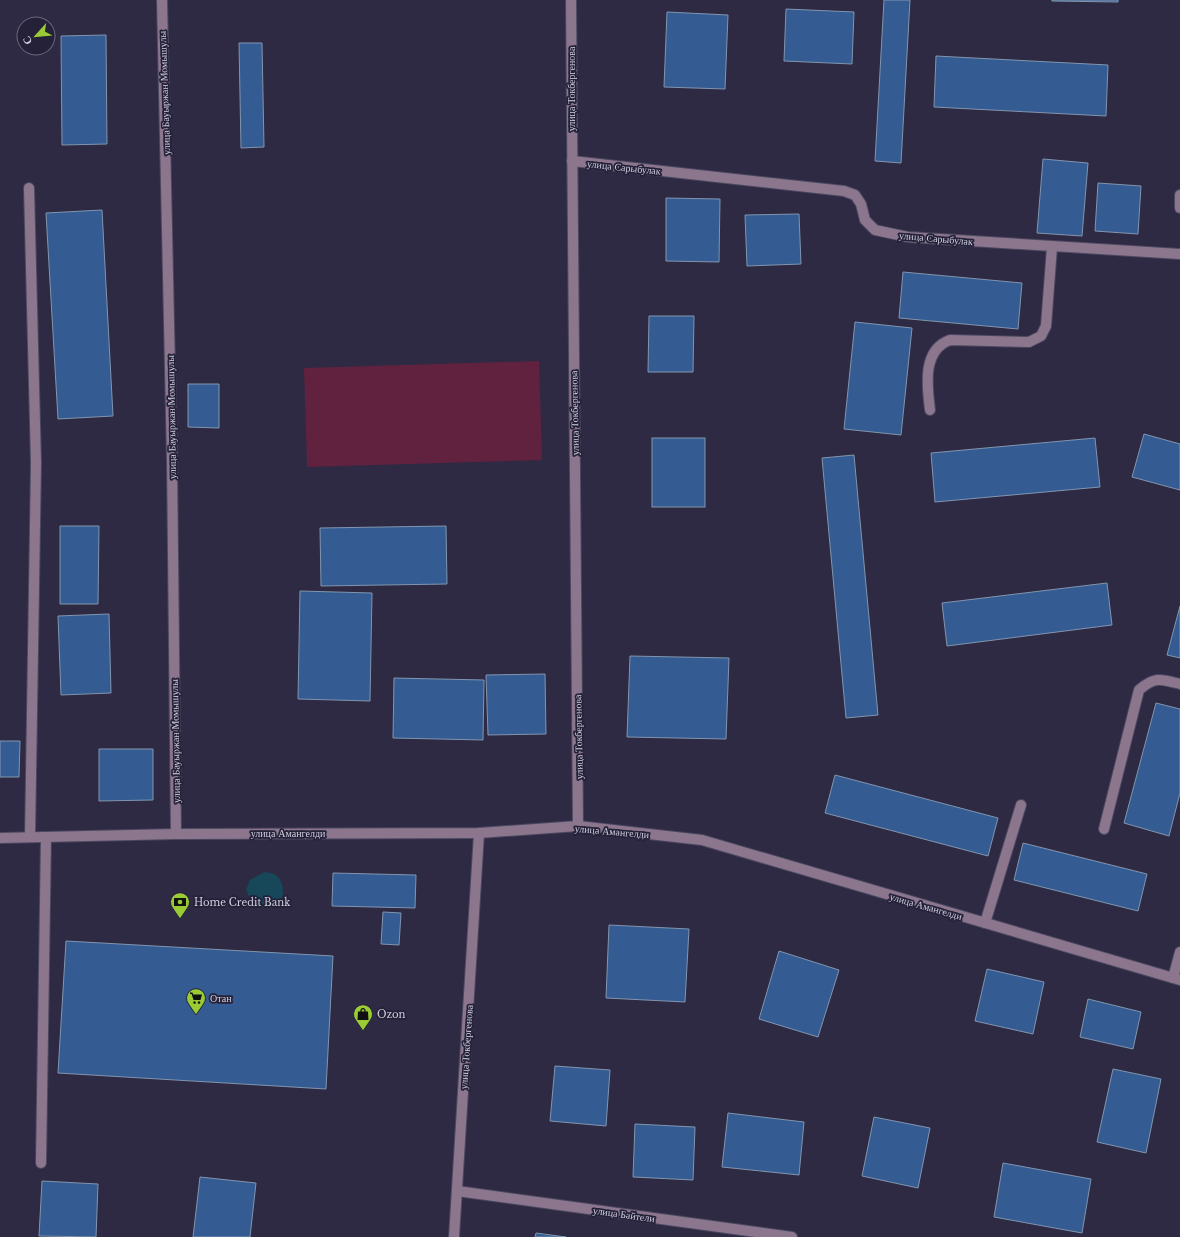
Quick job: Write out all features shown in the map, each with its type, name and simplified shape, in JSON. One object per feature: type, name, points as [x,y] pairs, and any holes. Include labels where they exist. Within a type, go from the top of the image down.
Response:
[{"type":"street","name":"улица Бауыржан Момышулы","points":[[162,0],[172,460],[176,834]]},
{"type":"street","name":"улица Токбергенова","points":[[571,0],[578,826]]},
{"type":"street","name":"улица Сарыбулак","points":[[572,161],[844,191],[855,195],[861,204],[865,220],[875,230],[908,237],[1180,254]]},
{"type":"street","points":[[29,188],[36,463],[30,837]]},
{"type":"street","points":[[1180,195],[1180,208]]},
{"type":"street","points":[[930,410],[926,379],[934,354],[939,344],[950,340],[1029,342],[1041,336],[1046,326],[1052,247]]},
{"type":"street","points":[[1104,829],[1139,690],[1149,681],[1160,679],[1180,684]]},
{"type":"street","points":[[985,923],[1021,805]]},
{"type":"street","name":"улица Амангелди","points":[[0,838],[176,834],[479,833],[578,826],[702,840],[1177,979]]},
{"type":"street","name":"улица Токбергенова","points":[[454,1237],[479,833]]},
{"type":"street","points":[[41,1163],[46,837]]},
{"type":"street","points":[[1177,979],[1180,952]]},
{"type":"street","name":"улица Байтели","points":[[457,1191],[792,1237]]},
{"type":"shaded area","points":[[539,361],[542,460],[307,467],[304,368]]},
{"type":"water","points":[[265,872],[274,874],[280,879],[283,888],[281,900],[274,906],[254,906],[246,890],[250,880]]},
{"type":"building","points":[[884,0],[910,0],[901,163],[875,161]]},
{"type":"building","points":[[1118,0],[1118,2],[1052,1]]},
{"type":"building","points":[[786,9],[854,12],[852,64],[784,61]]},
{"type":"building","points":[[667,12],[728,15],[725,89],[664,87]]},
{"type":"building","points":[[106,35],[107,144],[62,145],[61,36]]},
{"type":"building","points":[[239,43],[262,43],[264,147],[241,148]]},
{"type":"building","points":[[936,56],[1108,65],[1106,116],[934,107]]},
{"type":"building","points":[[1043,159],[1088,163],[1082,236],[1037,233]]},
{"type":"building","points":[[1098,183],[1141,186],[1138,234],[1095,231]]},
{"type":"building","points":[[666,198],[720,199],[719,262],[666,261]]},
{"type":"building","points":[[102,210],[113,416],[58,419],[46,213]]},
{"type":"building","points":[[799,214],[801,264],[747,266],[745,215]]},
{"type":"building","points":[[903,272],[1022,283],[1018,329],[899,318]]},
{"type":"building","points":[[649,316],[694,316],[693,372],[648,372]]},
{"type":"building","points":[[855,322],[912,328],[901,435],[844,429]]},
{"type":"building","points":[[188,384],[219,384],[219,428],[188,427]]},
{"type":"building","points":[[1144,434],[1180,444],[1180,490],[1132,477]]},
{"type":"building","points":[[652,438],[705,438],[705,507],[652,507]]},
{"type":"building","points":[[1095,438],[1100,487],[935,502],[931,453]]},
{"type":"building","points":[[854,455],[878,715],[846,718],[822,458]]},
{"type":"building","points":[[60,526],[99,526],[98,604],[60,604]]},
{"type":"building","points":[[446,526],[447,584],[321,586],[320,528]]},
{"type":"building","points":[[1107,583],[1112,625],[947,646],[942,603]]},
{"type":"building","points":[[300,591],[372,593],[370,701],[298,699]]},
{"type":"building","points":[[1180,606],[1180,658],[1167,655]]},
{"type":"building","points":[[109,614],[111,693],[61,695],[58,616]]},
{"type":"building","points":[[630,656],[729,658],[726,739],[627,737]]},
{"type":"building","points":[[545,674],[546,734],[488,735],[486,675]]},
{"type":"building","points":[[394,678],[484,680],[483,740],[393,738]]},
{"type":"building","points":[[1156,703],[1180,709],[1180,793],[1169,836],[1124,823]]},
{"type":"building","points":[[0,741],[20,741],[19,777],[0,777]]},
{"type":"building","points":[[99,749],[153,749],[153,800],[99,801]]},
{"type":"building","points":[[835,775],[998,818],[988,856],[825,813]]},
{"type":"building","points":[[1023,843],[1147,874],[1138,911],[1014,880]]},
{"type":"building","points":[[333,873],[416,875],[415,908],[332,906]]},
{"type":"building","points":[[383,912],[401,913],[399,945],[381,944]]},
{"type":"building","points":[[609,925],[689,929],[685,1002],[606,998]]},
{"type":"building","name":"Отан","points":[[66,941],[333,956],[326,1089],[58,1073]]},
{"type":"building","points":[[779,951],[839,970],[818,1037],[759,1019]]},
{"type":"building","points":[[987,969],[1044,982],[1033,1034],[975,1021]]},
{"type":"building","points":[[1088,999],[1141,1012],[1133,1049],[1080,1037]]},
{"type":"building","points":[[555,1066],[610,1070],[606,1126],[550,1121]]},
{"type":"building","points":[[1113,1069],[1161,1079],[1146,1153],[1097,1142]]},
{"type":"building","points":[[728,1113],[804,1122],[799,1175],[722,1167]]},
{"type":"building","points":[[874,1117],[930,1128],[918,1188],[862,1176]]},
{"type":"building","points":[[635,1124],[695,1127],[693,1180],[633,1177]]},
{"type":"building","points":[[1003,1163],[1091,1179],[1082,1233],[994,1217]]},
{"type":"building","points":[[200,1177],[256,1183],[250,1237],[193,1237]]},
{"type":"building","points":[[42,1181],[98,1184],[96,1237],[39,1236]]},
{"type":"building","points":[[536,1233],[566,1237],[535,1237]]},
{"type":"place","name":"Home Credit Bank","points":[[180,919]]},
{"type":"place","name":"Отан","points":[[196,1015]]},
{"type":"place","name":"Ozon","points":[[363,1031]]}]
